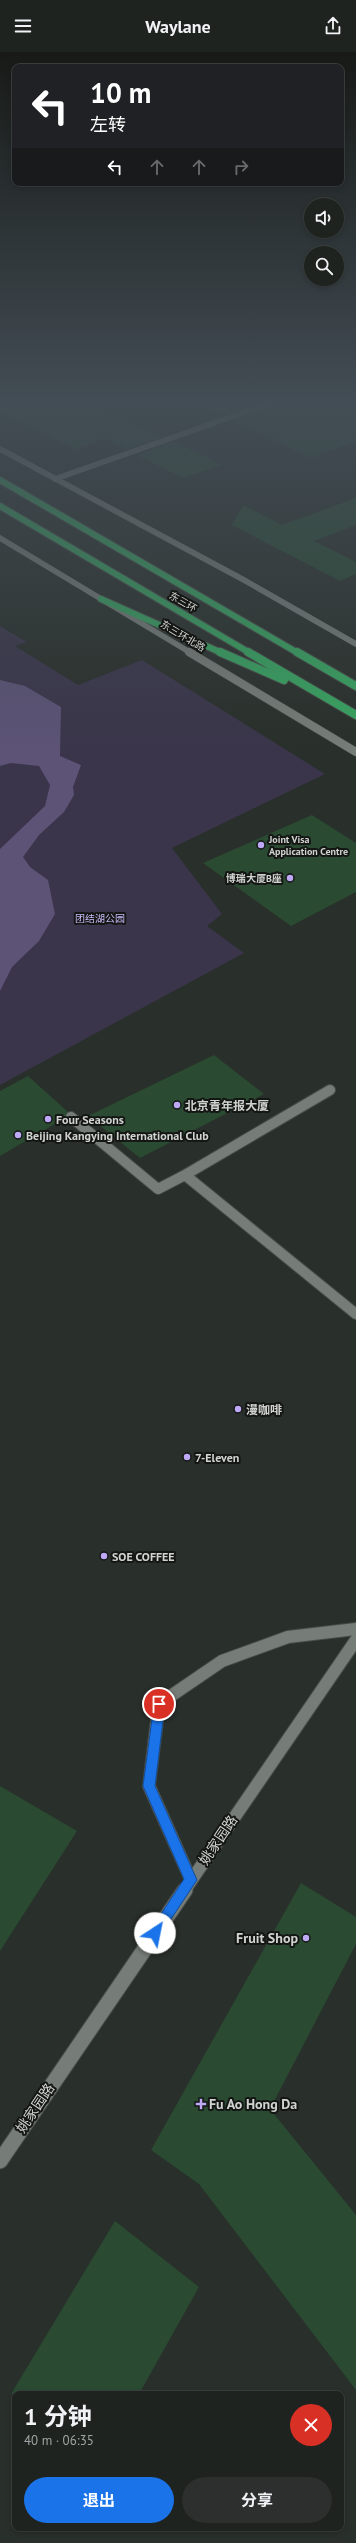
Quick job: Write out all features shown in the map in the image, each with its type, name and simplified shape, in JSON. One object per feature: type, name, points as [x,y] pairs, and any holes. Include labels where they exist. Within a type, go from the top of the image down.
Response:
[{"type":"highway","name":"东三环","points":[[19,517],[356,715]]},
{"type":"highway","name":"东三环","points":[[64,517],[356,686]]},
{"type":"highway","points":[[101,599],[332,701]]},
{"type":"street","points":[[127,517],[244,580],[356,644]]},
{"type":"street","name":"东三环北路","points":[[0,538],[356,752]]},
{"type":"street","points":[[71,1117],[158,1189],[185,1175],[330,1090]]},
{"type":"street","points":[[185,1175],[356,1314]]},
{"type":"street","points":[[191,1880],[149,1786],[159,1704],[222,1661],[288,1637],[356,1629]]},
{"type":"street","name":"姚家园路","points":[[0,2161],[356,1640]]},
{"type":"green space","name":"团结湖公园","points":[[0,626],[27,642],[15,646],[78,685],[142,660],[325,774],[172,848],[222,914],[207,926],[244,953],[0,1085]]},
{"type":"shaded area","points":[[0,680],[25,686],[61,707],[60,756],[81,765],[73,787],[74,795],[64,812],[39,835],[23,857],[30,867],[48,880],[55,914],[39,941],[12,967],[0,991],[0,849],[45,806],[50,785],[39,766],[11,763],[0,766]]},
{"type":"building","points":[[236,517],[267,517],[282,525],[303,517],[356,517],[356,525],[314,541],[356,562],[356,574],[340,581],[232,525]]},
{"type":"building","name":"博瑞大厦B座","points":[[312,815],[356,843],[356,892],[291,926],[203,863]]},
{"type":"building","name":"北京青年报大厦","points":[[214,1055],[264,1094],[140,1158],[88,1116]]},
{"type":"building","name":"Beijing Kangying International Club","points":[[28,1076],[68,1112],[65,1118],[0,1156],[0,1091]]},
{"type":"building","points":[[0,1786],[77,1831],[0,1951]]},
{"type":"building","points":[[301,1883],[356,1917],[356,1944],[270,2109],[356,2215],[356,2390],[199,2184],[151,2150]]},
{"type":"building","points":[[115,2221],[199,2287],[141,2391],[13,2391]]},
{"type":"place","name":"Joint Visa Application Centre","points":[[261,845]]},
{"type":"place","name":"博瑞大厦B座","points":[[290,878]]},
{"type":"place","name":"北京青年报大厦","points":[[177,1105]]},
{"type":"place","name":"Four Seasons","points":[[48,1119]]},
{"type":"place","name":"Beijing Kangying International Club","points":[[18,1135]]},
{"type":"place","name":"漫咖啡","points":[[238,1409]]},
{"type":"place","name":"7-Eleven","points":[[187,1457]]},
{"type":"place","name":"SOE COFFEE","points":[[104,1556]]},
{"type":"place","name":"Fruit Shop","points":[[306,1938]]},
{"type":"place","name":"Fu Ao Hong Da","points":[[201,2104]]},
{"type":"route","points":[[155,1933],[191,1880],[149,1786],[159,1704]]}]
